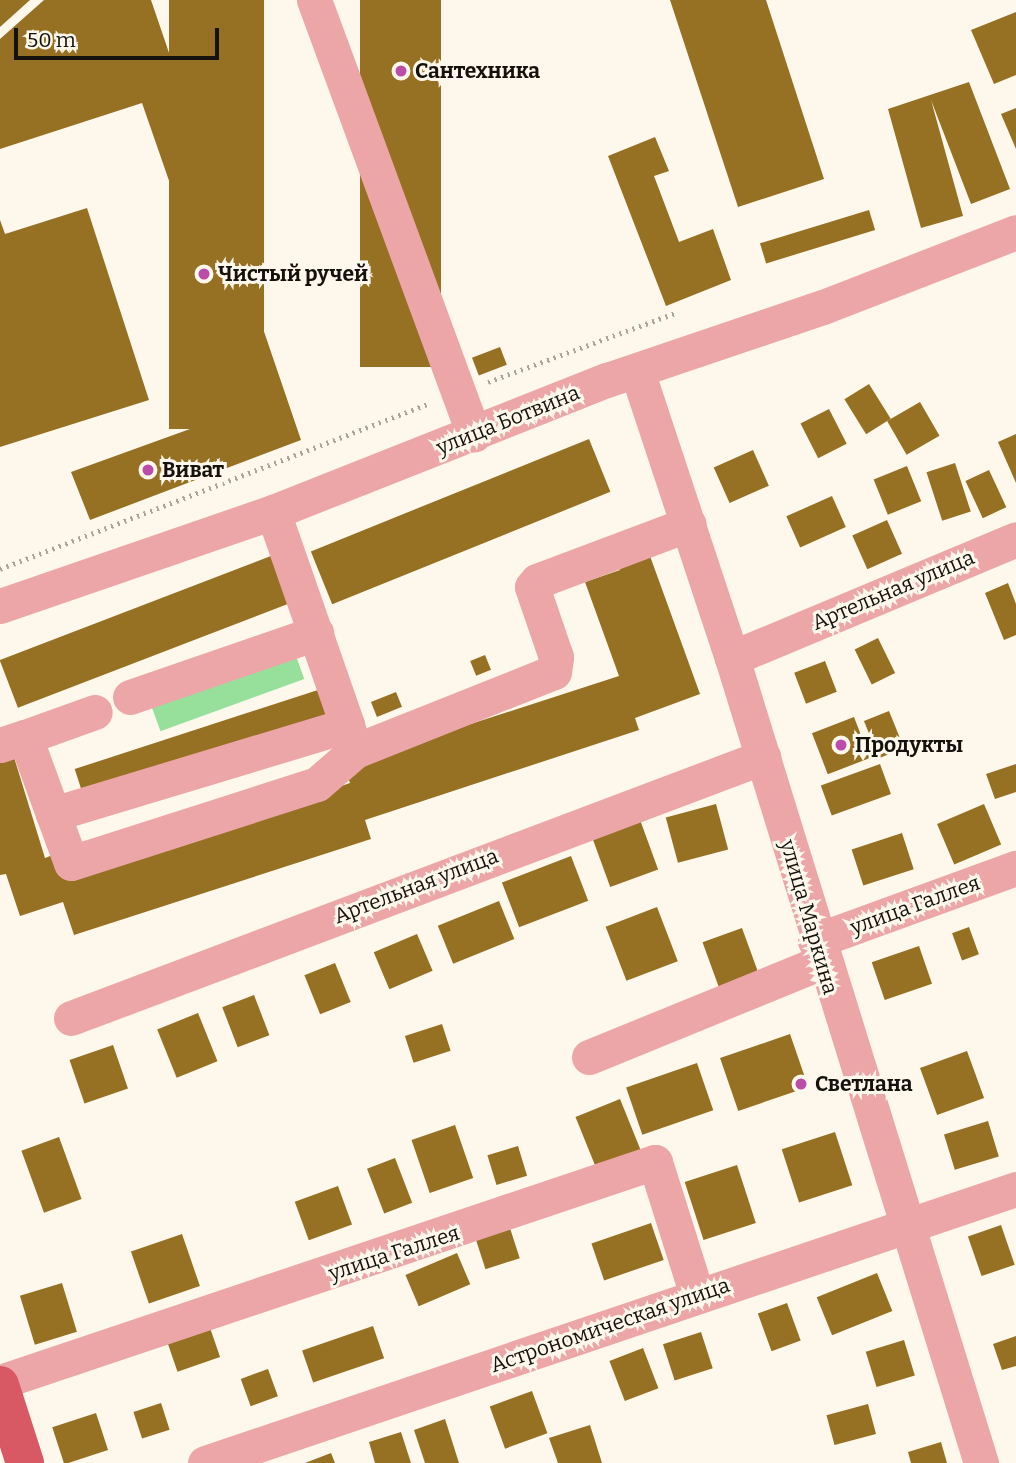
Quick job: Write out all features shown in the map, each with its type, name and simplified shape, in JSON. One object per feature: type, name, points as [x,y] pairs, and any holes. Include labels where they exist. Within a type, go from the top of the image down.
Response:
[{"type":"main road","points":[[0,1383],[25,1463]]},
{"type":"street","points":[[314,0],[474,434]]},
{"type":"street","name":"улица Ботвина","points":[[0,607],[273,512],[637,371],[1016,232]]},
{"type":"street","name":"улица Маркина","points":[[637,371],[732,658],[818,951],[981,1463]]},
{"type":"street","points":[[273,512],[351,738]]},
{"type":"street","points":[[53,814],[351,738],[554,672],[556,657],[532,587],[537,581],[689,524]]},
{"type":"street","name":"Артельная улица","points":[[732,658],[1016,539]]},
{"type":"street","points":[[130,697],[316,633]]},
{"type":"street","points":[[95,712],[13,741],[53,814],[71,863],[317,784],[351,738]]},
{"type":"street","name":"Артельная улица","points":[[71,1018],[763,757]]},
{"type":"street","name":"улица Галлея","points":[[589,1057],[818,951],[1016,868]]},
{"type":"street","name":"улица Галлея","points":[[0,1383],[655,1162],[697,1295]]},
{"type":"street","name":"Астрономическая улица","points":[[205,1463],[1016,1189]]},
{"type":"path","points":[[0,569],[458,393],[676,313]]},
{"type":"green space","points":[[293,648],[304,679],[161,731],[149,700]]},
{"type":"building","points":[[0,0],[30,0],[0,27]]},
{"type":"building","points":[[44,0],[151,0],[301,440],[90,520],[71,472],[248,408],[142,103],[0,149],[0,39]]},
{"type":"building","points":[[169,0],[264,0],[264,429],[169,429]]},
{"type":"building","points":[[360,0],[441,0],[441,367],[360,367]]},
{"type":"building","points":[[670,0],[766,0],[824,179],[738,207]]},
{"type":"building","points":[[1016,12],[1016,75],[994,84],[971,30]]},
{"type":"building","points":[[969,82],[1010,189],[971,204],[931,100],[963,216],[921,228],[888,109]]},
{"type":"building","points":[[1016,108],[1016,149],[1001,114]]},
{"type":"building","points":[[655,137],[669,171],[654,176],[679,242],[713,229],[731,280],[666,306],[608,156]]},
{"type":"building","points":[[87,208],[149,400],[0,447],[0,220],[5,234]]},
{"type":"building","points":[[869,210],[875,230],[766,263],[760,243]]},
{"type":"building","points":[[500,347],[507,365],[479,375],[472,358]]},
{"type":"building","points":[[869,384],[891,419],[866,434],[844,399]]},
{"type":"building","points":[[920,402],[940,436],[907,455],[887,421]]},
{"type":"building","points":[[829,409],[847,444],[818,458],[800,424]]},
{"type":"building","points":[[1016,434],[1016,483],[998,442]]},
{"type":"building","points":[[589,439],[610,492],[332,604],[311,551]]},
{"type":"building","points":[[753,450],[769,486],[730,503],[714,467]]},
{"type":"building","points":[[955,463],[971,512],[942,521],[926,472]]},
{"type":"building","points":[[907,466],[921,501],[888,515],[874,479]]},
{"type":"building","points":[[989,470],[1006,507],[983,518],[965,481]]},
{"type":"building","points":[[832,496],[846,527],[800,547],[786,516]]},
{"type":"building","points":[[887,520],[902,554],[867,569],[852,535]]},
{"type":"building","points":[[646,545],[700,694],[635,718],[639,730],[365,820],[371,839],[74,935],[63,902],[20,916],[6,874],[0,875],[0,758],[13,754],[45,858],[58,853],[68,880],[350,783],[344,765],[619,676],[585,582],[620,570],[615,556]]},
{"type":"building","points":[[276,554],[294,602],[18,708],[0,660]]},
{"type":"building","points":[[1008,583],[1016,604],[1016,635],[1004,640],[985,593]]},
{"type":"building","points":[[878,638],[895,673],[872,684],[855,649]]},
{"type":"building","points":[[485,655],[491,670],[476,676],[470,661]]},
{"type":"building","points":[[825,661],[837,692],[806,704],[794,673]]},
{"type":"building","points":[[321,689],[329,714],[83,794],[75,769]]},
{"type":"building","points":[[396,692],[402,707],[377,717],[371,702]]},
{"type":"building","points":[[889,711],[904,748],[879,758],[864,721]]},
{"type":"building","name":"Продукты","points":[[854,717],[870,758],[828,774],[812,733]]},
{"type":"building","points":[[880,764],[891,794],[832,816],[821,786]]},
{"type":"building","points":[[1016,764],[1016,792],[995,799],[986,774]]},
{"type":"building","points":[[716,804],[728,849],[678,863],[666,817]]},
{"type":"building","points":[[984,804],[1001,845],[954,864],[937,824]]},
{"type":"building","points":[[639,817],[658,870],[610,887],[591,834]]},
{"type":"building","points":[[902,833],[914,869],[863,886],[852,849]]},
{"type":"building","points":[[571,856],[588,901],[519,927],[502,883]]},
{"type":"building","points":[[499,901],[514,939],[453,964],[438,926]]},
{"type":"building","points":[[657,907],[678,961],[626,981],[606,927]]},
{"type":"building","points":[[969,927],[979,954],[962,960],[952,933]]},
{"type":"building","points":[[742,928],[759,976],[720,990],[703,942]]},
{"type":"building","points":[[417,934],[433,971],[389,989],[374,952]]},
{"type":"building","points":[[919,946],[932,984],[885,1000],[872,962]]},
{"type":"building","points":[[335,963],[351,1002],[320,1014],[304,975]]},
{"type":"building","points":[[254,995],[269,1035],[238,1047],[222,1007]]},
{"type":"building","points":[[198,1013],[217,1061],[177,1078],[157,1029]]},
{"type":"building","points":[[442,1024],[451,1051],[414,1063],[405,1036]]},
{"type":"building","points":[[790,1034],[808,1087],[738,1111],[720,1058]]},
{"type":"building","points":[[113,1045],[128,1088],[84,1103],[70,1060]]},
{"type":"building","points":[[967,1051],[984,1098],[937,1115],[920,1068]]},
{"type":"building","points":[[697,1063],[713,1110],[642,1135],[626,1087]]},
{"type":"building","points":[[620,1099],[643,1156],[598,1174],[575,1117]]},
{"type":"building","points":[[988,1121],[999,1156],[955,1170],[944,1134]]},
{"type":"building","points":[[455,1125],[473,1178],[430,1193],[412,1140]]},
{"type":"building","points":[[835,1132],[852,1185],[799,1203],[782,1149]]},
{"type":"building","points":[[59,1137],[82,1199],[44,1213],[21,1151]]},
{"type":"building","points":[[518,1146],[527,1176],[496,1185],[487,1155]]},
{"type":"building","points":[[395,1158],[412,1203],[384,1214],[367,1169]]},
{"type":"building","points":[[737,1165],[756,1223],[704,1240],[685,1182]]},
{"type":"building","points":[[338,1186],[352,1225],[309,1240],[295,1202]]},
{"type":"building","points":[[508,1222],[520,1258],[486,1269],[474,1233]]},
{"type":"building","points":[[651,1223],[664,1260],[604,1280],[591,1244]]},
{"type":"building","points":[[1001,1225],[1015,1265],[982,1276],[968,1236]]},
{"type":"building","points":[[182,1234],[200,1286],[149,1304],[131,1252]]},
{"type":"building","points":[[457,1253],[470,1284],[419,1306],[405,1275]]},
{"type":"building","points":[[877,1273],[892,1311],[832,1335],[817,1297]]},
{"type":"building","points":[[62,1283],[77,1332],[35,1345],[20,1296]]},
{"type":"building","points":[[787,1303],[801,1341],[772,1351],[758,1314]]},
{"type":"building","points":[[208,1322],[220,1357],[177,1372],[165,1337]]},
{"type":"building","points":[[373,1326],[384,1358],[313,1383],[302,1350]]},
{"type":"building","points":[[701,1332],[713,1368],[675,1381],[663,1344]]},
{"type":"building","points":[[1016,1336],[1016,1366],[1002,1370],[993,1344]]},
{"type":"building","points":[[904,1340],[915,1375],[877,1387],[866,1352]]},
{"type":"building","points":[[643,1348],[658,1388],[625,1401],[609,1361]]},
{"type":"building","points":[[268,1369],[278,1396],[251,1406],[241,1379]]},
{"type":"building","points":[[532,1391],[547,1433],[505,1449],[490,1406]]},
{"type":"building","points":[[161,1403],[170,1430],[142,1439],[133,1412]]},
{"type":"building","points":[[868,1404],[876,1434],[834,1445],[826,1415]]},
{"type":"building","points":[[96,1413],[108,1450],[64,1463],[52,1427]]},
{"type":"building","points":[[445,1419],[459,1463],[425,1463],[414,1430]]},
{"type":"building","points":[[590,1425],[602,1463],[558,1463],[549,1438]]},
{"type":"building","points":[[401,1432],[411,1463],[375,1463],[369,1442]]},
{"type":"building","points":[[941,1442],[947,1463],[911,1463],[908,1452]]},
{"type":"building","points":[[331,1453],[335,1463],[305,1463]]},
{"type":"place","name":"Сантехника","points":[[401,71]]},
{"type":"place","name":"Чистый ручей","points":[[204,274]]},
{"type":"place","name":"Виват","points":[[148,470]]},
{"type":"place","name":"Продукты","points":[[841,745]]},
{"type":"place","name":"Светлана","points":[[801,1084]]}]
